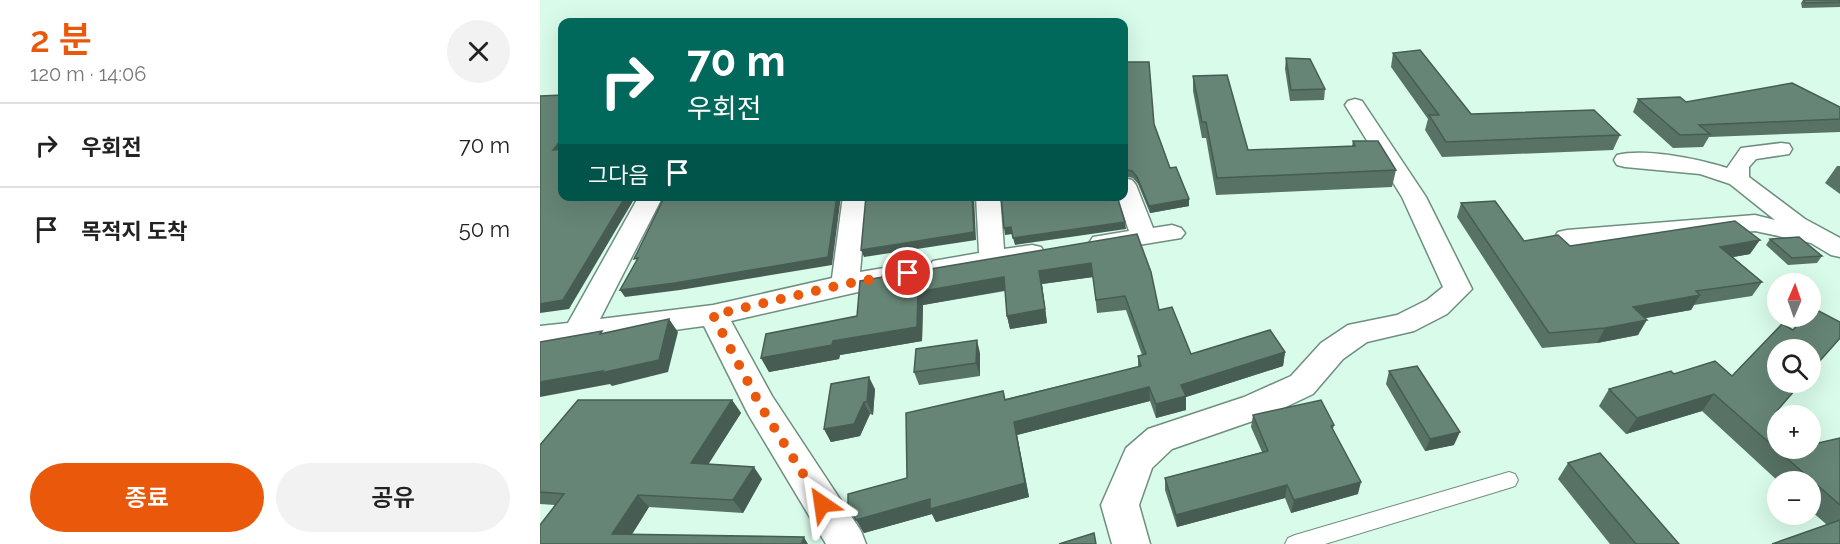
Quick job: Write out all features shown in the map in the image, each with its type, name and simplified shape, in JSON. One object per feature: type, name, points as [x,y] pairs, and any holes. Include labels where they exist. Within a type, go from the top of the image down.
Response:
[{"type":"street","points":[[1131,544],[1120,505],[1138,459],[1160,439],[1255,407],[1302,385],[1332,351],[1358,333],[1404,324],[1437,308],[1458,289],[1414,197],[1355,105]]},
{"type":"street","points":[[1738,179],[1738,166],[1749,153],[1781,149]]},
{"type":"street","points":[[1624,160],[1673,163],[1704,168],[1738,179],[1781,213],[1831,244]]},
{"type":"street","points":[[1128,195],[1144,237]]},
{"type":"street","points":[[578,332],[648,201]]},
{"type":"street","points":[[845,284],[854,201]]},
{"type":"street","points":[[988,201],[992,259]]},
{"type":"street","points":[[1567,238],[1755,223],[1831,244]]},
{"type":"street","points":[[540,337],[713,315],[845,284],[992,259],[1173,233]]},
{"type":"street","points":[[713,315],[760,405],[847,544]]},
{"type":"lane","points":[[1295,544],[1509,480]]},
{"type":"building","points":[[1804,0],[1840,0],[1840,2],[1805,3]]},
{"type":"building","points":[[1420,50],[1471,114],[1594,110],[1620,135],[1446,142],[1429,115],[1439,115],[1393,53]]},
{"type":"building","points":[[1286,58],[1310,59],[1325,89],[1291,90]]},
{"type":"building","points":[[1128,62],[1149,62],[1154,124],[1170,168],[1176,167],[1189,199],[1149,206],[1137,177],[1128,170]]},
{"type":"building","points":[[1227,75],[1248,150],[1355,146],[1353,141],[1378,141],[1396,170],[1217,178],[1206,122],[1202,122],[1193,76]]},
{"type":"building","points":[[1792,83],[1840,107],[1840,119],[1699,125],[1710,134],[1680,135],[1638,99],[1680,97],[1686,102]]},
{"type":"building","points":[[558,95],[558,144],[553,150],[558,149],[558,201],[623,201],[563,300],[540,304],[540,96]]},
{"type":"building","points":[[663,201],[836,201],[828,257],[620,290],[638,258],[634,259]]},
{"type":"building","points":[[866,201],[972,201],[974,232],[861,250]]},
{"type":"building","points":[[1001,201],[1119,201],[1125,222],[1013,238],[1011,227],[1004,228]]},
{"type":"building","points":[[1495,201],[1524,241],[1558,235],[1570,246],[1735,221],[1760,240],[1720,247],[1762,282],[1696,291],[1700,295],[1633,307],[1647,320],[1605,328],[1549,333],[1461,203]]},
{"type":"building","points":[[1137,234],[1151,272],[1159,310],[1172,307],[1191,354],[1270,330],[1285,352],[1181,385],[1186,396],[1156,404],[1149,387],[1014,422],[1025,483],[930,509],[930,499],[856,520],[848,505],[848,494],[907,478],[906,413],[1003,391],[1005,400],[1141,366],[1138,356],[1146,354],[1125,296],[1096,300],[1091,263],[1039,271],[1045,309],[1007,316],[1004,277],[918,292],[917,327],[833,341],[832,345],[761,358],[766,334],[857,316],[860,281]]},
{"type":"building","points":[[1799,237],[1822,256],[1792,258],[1770,239]]},
{"type":"building","points":[[1821,312],[1840,322],[1840,338],[1821,360],[1821,339],[1768,339],[1779,327],[1793,330],[1796,327],[1821,327]]},
{"type":"building","points":[[669,319],[659,360],[601,373],[603,371],[540,382],[540,342],[602,331],[600,334]]},
{"type":"building","points":[[977,340],[976,363],[914,372],[916,349]]},
{"type":"building","points":[[1767,340],[1767,393],[1792,393],[1782,405],[1767,405],[1767,441],[1714,394],[1637,418],[1609,389],[1671,371],[1674,374],[1715,361],[1732,376]]},
{"type":"building","points":[[1417,366],[1460,432],[1430,439],[1389,371]]},
{"type":"building","points":[[869,377],[867,402],[864,402],[854,424],[824,429],[831,384]]},
{"type":"building","points":[[578,400],[732,400],[691,463],[754,467],[733,500],[638,495],[612,534],[804,537],[801,544],[540,544],[540,525],[564,494],[540,492],[540,445]]},
{"type":"building","points":[[1321,400],[1334,425],[1331,426],[1361,482],[1294,500],[1287,485],[1176,515],[1165,478],[1268,451],[1253,415]]},
{"type":"building","points":[[1840,438],[1840,505],[1821,488],[1821,471],[1801,471],[1788,459],[1821,459],[1821,442]]},
{"type":"building","points":[[1600,453],[1679,544],[1636,544],[1568,463]]},
{"type":"building","points":[[1840,520],[1840,544],[1772,544]]},
{"type":"building","points":[[1094,533],[1096,544],[1059,544]]},
{"type":"route","points":[[822,504],[760,405],[713,315],[845,284],[908,273]]}]
